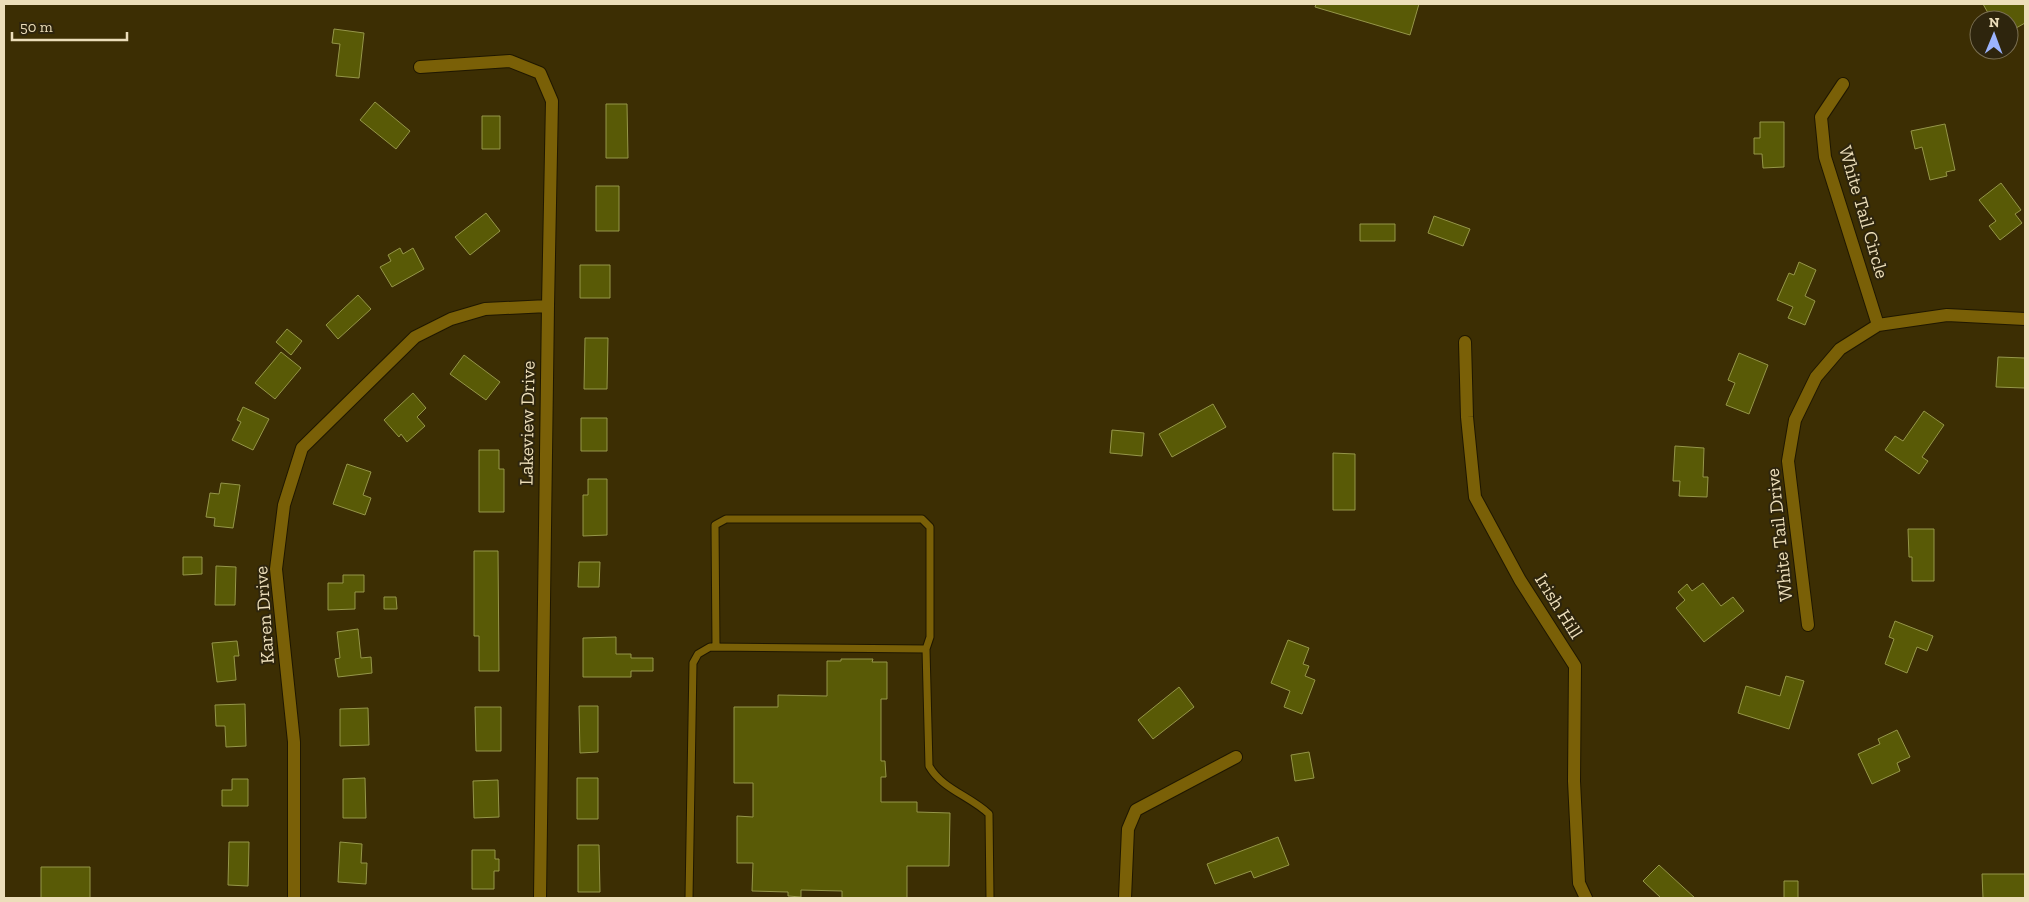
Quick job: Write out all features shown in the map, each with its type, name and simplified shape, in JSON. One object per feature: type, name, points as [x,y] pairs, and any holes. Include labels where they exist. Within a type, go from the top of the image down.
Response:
[{"type":"street","name":"Lakeview Drive","points":[[420,67],[510,61],[540,73],[552,101],[540,898]]},
{"type":"street","name":"White Tail Circle","points":[[1843,84],[1821,117],[1825,157],[1878,325]]},
{"type":"street","name":"Karen Drive","points":[[294,898],[294,742],[276,569],[284,505],[302,448],[415,337],[451,319],[485,309],[548,306]]},
{"type":"street","points":[[1878,325],[1947,315],[2025,319]]},
{"type":"street","name":"White Tail Drive","points":[[1808,625],[1788,461],[1795,420],[1816,376],[1840,349],[1878,325]]},
{"type":"street","name":"Irish Hill","points":[[1465,342],[1467,417],[1475,497],[1520,580],[1575,666],[1574,782],[1579,883],[1586,898]]},
{"type":"street","points":[[1125,898],[1128,829],[1136,810],[1236,758]]},
{"type":"lane","points":[[716,647],[715,525],[726,520],[922,518],[930,527],[930,637],[926,649],[929,766],[934,774],[946,785],[989,814],[990,898]]},
{"type":"lane","points":[[689,898],[693,663],[698,654],[710,647],[926,649]]},
{"type":"building","points":[[1316,4],[1419,4],[1410,35],[1315,7]]},
{"type":"building","points":[[1983,4],[2025,4],[2025,23],[2019,26],[2019,10],[1986,10]]},
{"type":"building","points":[[334,29],[364,33],[359,78],[336,76],[340,44],[332,43]]},
{"type":"building","points":[[375,102],[410,131],[396,149],[360,120]]},
{"type":"building","points":[[606,104],[627,104],[628,158],[606,158]]},
{"type":"building","points":[[482,116],[500,116],[500,149],[482,149]]},
{"type":"building","points":[[1760,122],[1784,122],[1784,167],[1763,168],[1762,154],[1754,154],[1754,138],[1760,138]]},
{"type":"building","points":[[1945,124],[1955,170],[1946,172],[1947,176],[1930,180],[1922,147],[1915,149],[1911,131]]},
{"type":"building","points":[[2001,183],[2021,210],[2015,214],[2022,223],[2000,240],[1989,226],[1996,221],[1979,200]]},
{"type":"building","points":[[596,186],[619,186],[619,231],[596,231]]},
{"type":"building","points":[[486,213],[500,231],[470,255],[455,237]]},
{"type":"building","points":[[1434,216],[1470,229],[1463,246],[1428,233]]},
{"type":"building","points":[[1360,224],[1395,224],[1395,241],[1360,241]]},
{"type":"building","points":[[400,248],[403,254],[413,248],[424,269],[392,287],[380,267],[391,261],[388,255]]},
{"type":"building","points":[[1799,262],[1816,270],[1805,296],[1815,301],[1805,325],[1788,318],[1793,307],[1777,300],[1789,273],[1794,275]]},
{"type":"building","points":[[580,265],[610,265],[610,298],[580,298]]},
{"type":"building","points":[[358,295],[371,309],[338,339],[326,325]]},
{"type":"building","points":[[287,329],[302,341],[291,355],[276,342]]},
{"type":"building","points":[[585,338],[608,338],[607,389],[584,389]]},
{"type":"building","points":[[281,352],[301,368],[275,399],[255,383]]},
{"type":"building","points":[[1739,353],[1768,365],[1749,414],[1726,405],[1735,383],[1728,380]]},
{"type":"building","points":[[464,355],[500,382],[486,400],[450,374]]},
{"type":"building","points":[[1998,357],[2025,358],[2025,388],[1996,387]]},
{"type":"building","points":[[413,393],[426,408],[417,417],[425,426],[407,442],[401,434],[399,437],[384,420]]},
{"type":"building","points":[[1213,404],[1226,427],[1172,457],[1159,434]]},
{"type":"building","points":[[243,407],[269,419],[253,450],[232,440],[241,422],[237,420]]},
{"type":"building","points":[[1924,411],[1944,425],[1922,457],[1928,461],[1919,474],[1885,450],[1895,436],[1903,441]]},
{"type":"building","points":[[581,418],[607,418],[607,451],[581,451]]},
{"type":"building","points":[[1112,430],[1144,433],[1142,456],[1110,453]]},
{"type":"building","points":[[1675,446],[1704,448],[1703,477],[1708,477],[1707,497],[1679,496],[1680,481],[1673,481]]},
{"type":"building","points":[[479,450],[499,450],[499,469],[504,469],[504,512],[479,512]]},
{"type":"building","points":[[1333,453],[1355,454],[1355,510],[1333,510]]},
{"type":"building","points":[[347,464],[371,472],[363,495],[371,498],[365,515],[333,504]]},
{"type":"building","points":[[588,479],[607,479],[607,535],[583,536],[583,495],[588,495]]},
{"type":"building","points":[[221,483],[240,485],[233,528],[214,526],[215,518],[206,517],[210,493],[219,494]]},
{"type":"building","points":[[1908,529],[1934,529],[1934,581],[1912,581],[1912,557],[1909,557]]},
{"type":"building","points":[[474,551],[498,551],[499,671],[479,671],[479,636],[474,636]]},
{"type":"building","points":[[183,557],[202,557],[202,574],[183,575]]},
{"type":"building","points":[[579,562],[600,562],[599,587],[578,587]]},
{"type":"building","points":[[216,566],[236,567],[235,605],[215,605]]},
{"type":"building","points":[[343,575],[364,575],[364,592],[355,592],[355,609],[328,610],[328,583],[343,583]]},
{"type":"building","points":[[1703,583],[1721,606],[1733,597],[1744,611],[1704,642],[1676,608],[1685,600],[1678,592],[1687,584],[1692,591]]},
{"type":"building","points":[[384,597],[396,597],[397,609],[384,609]]},
{"type":"building","points":[[1895,621],[1933,636],[1927,651],[1917,647],[1907,673],[1885,664],[1894,639],[1889,637]]},
{"type":"building","points":[[358,629],[361,658],[371,657],[372,673],[338,677],[335,659],[340,658],[337,632]]},
{"type":"building","points":[[616,637],[616,654],[631,654],[631,658],[653,658],[653,671],[631,671],[631,677],[583,677],[583,638]]},
{"type":"building","points":[[1288,640],[1309,648],[1303,664],[1309,666],[1305,676],[1315,680],[1302,714],[1284,707],[1290,691],[1271,683]]},
{"type":"building","points":[[237,641],[239,656],[234,656],[236,680],[217,682],[212,643]]},
{"type":"building","points":[[841,659],[873,659],[872,662],[887,662],[887,699],[881,699],[881,761],[885,761],[886,777],[881,777],[881,802],[917,802],[917,812],[950,813],[949,866],[907,866],[907,898],[842,898],[842,891],[801,890],[801,897],[788,896],[788,892],[752,891],[753,863],[737,863],[737,816],[753,817],[753,783],[734,783],[734,707],[778,707],[778,695],[827,696],[827,661],[841,661]]},
{"type":"building","points":[[1786,676],[1804,681],[1789,729],[1738,713],[1746,686],[1780,696]]},
{"type":"building","points":[[1179,687],[1194,707],[1153,739],[1138,720]]},
{"type":"building","points":[[245,704],[246,746],[226,747],[225,726],[216,726],[215,705]]},
{"type":"building","points":[[579,706],[598,706],[598,752],[580,753]]},
{"type":"building","points":[[475,707],[501,707],[501,751],[476,751]]},
{"type":"building","points":[[368,708],[369,745],[340,746],[340,709]]},
{"type":"building","points":[[1897,730],[1910,757],[1897,763],[1900,771],[1872,784],[1858,754],[1880,744],[1878,739]]},
{"type":"building","points":[[1309,752],[1314,778],[1295,781],[1291,755]]},
{"type":"building","points":[[365,778],[366,818],[343,818],[343,779]]},
{"type":"building","points":[[577,778],[598,778],[598,819],[577,819]]},
{"type":"building","points":[[232,779],[248,779],[248,806],[222,806],[222,790],[232,790]]},
{"type":"building","points":[[498,780],[499,817],[474,818],[473,781]]},
{"type":"building","points":[[1278,837],[1289,865],[1254,878],[1251,871],[1215,884],[1207,864]]},
{"type":"building","points":[[229,842],[249,842],[248,886],[228,885]]},
{"type":"building","points":[[340,842],[362,844],[361,863],[367,863],[366,884],[338,882]]},
{"type":"building","points":[[578,845],[599,845],[600,892],[578,892]]},
{"type":"building","points":[[472,850],[495,850],[495,859],[499,859],[499,871],[494,871],[494,889],[472,889]]},
{"type":"building","points":[[1659,865],[1695,898],[1661,898],[1643,881]]},
{"type":"building","points":[[41,867],[90,867],[90,898],[41,898]]},
{"type":"building","points":[[1982,874],[2025,874],[2025,898],[1983,898]]},
{"type":"building","points":[[1784,881],[1798,881],[1798,898],[1784,898]]}]
